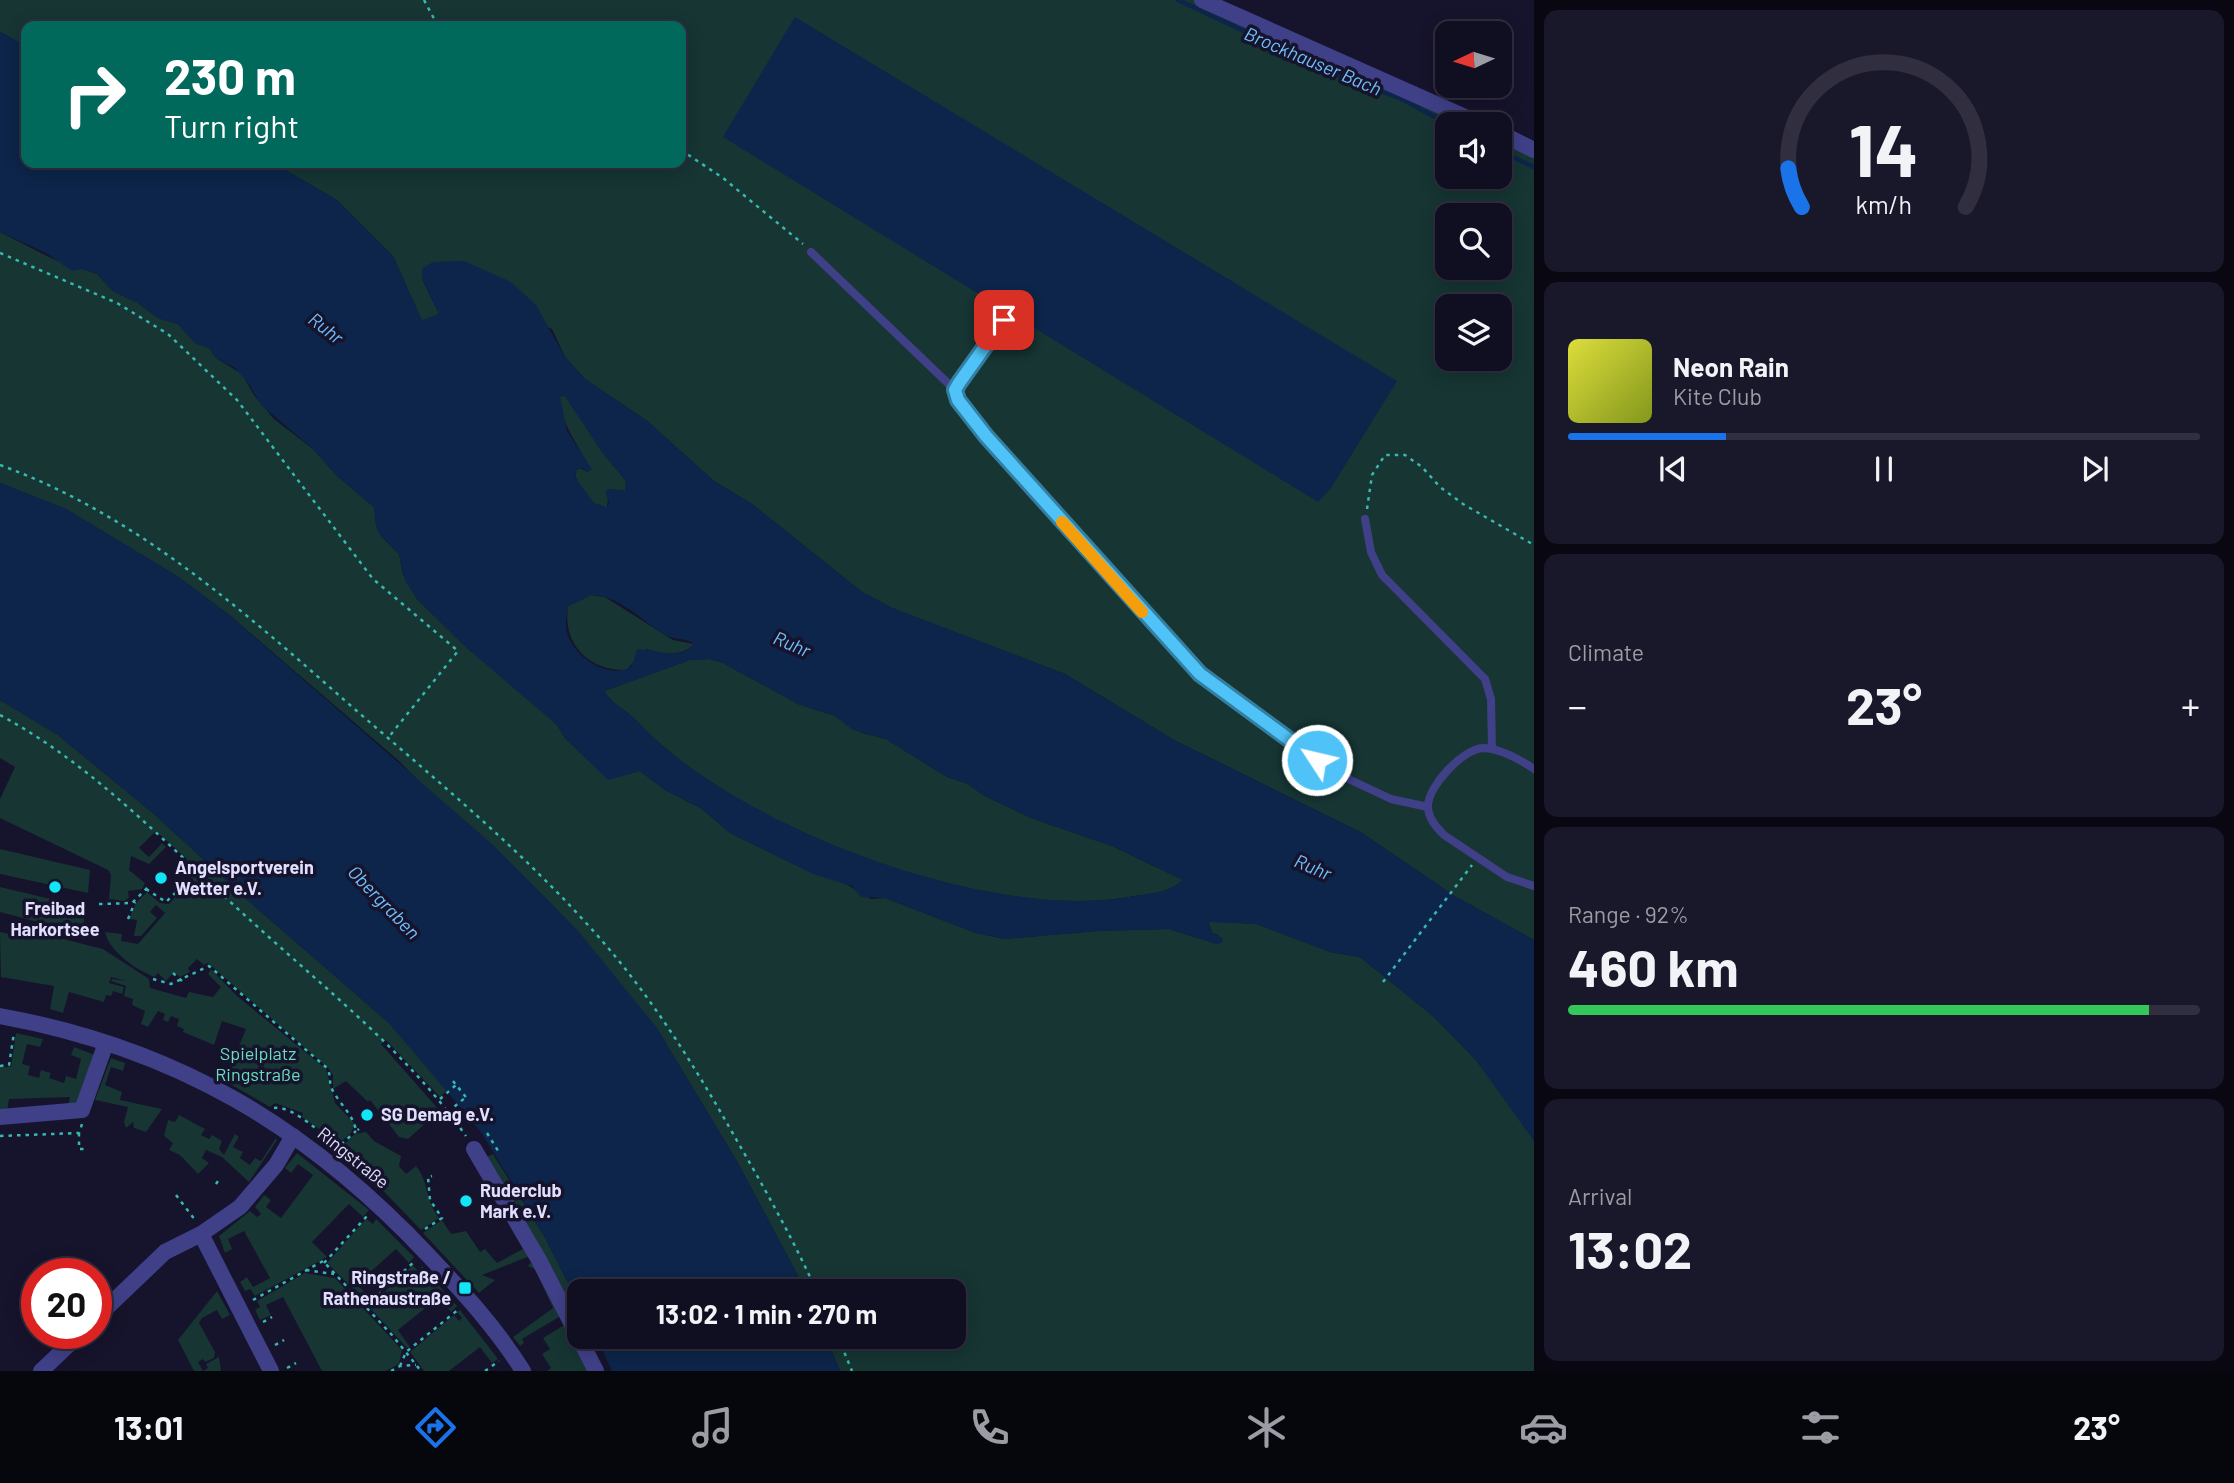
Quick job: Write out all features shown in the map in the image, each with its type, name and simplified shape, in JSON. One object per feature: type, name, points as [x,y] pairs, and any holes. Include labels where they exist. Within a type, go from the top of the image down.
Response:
[{"type":"street","points":[[1202,0],[1454,112]]},
{"type":"street","points":[[1512,139],[1534,150]]},
{"type":"street","name":"Ringstraße","points":[[0,1016],[106,1043],[153,1059],[220,1090],[328,1159],[379,1204],[425,1251],[470,1300],[523,1371]]},
{"type":"street","points":[[0,1117],[82,1110],[106,1043]]},
{"type":"street","points":[[112,1303],[165,1252],[203,1233],[232,1214],[258,1188],[293,1136]]},
{"type":"street","points":[[474,1149],[539,1260],[596,1371]]},
{"type":"street","points":[[203,1233],[271,1371]]},
{"type":"street","points":[[41,1371],[64,1349]]},
{"type":"lane","points":[[811,252],[955,390],[958,400],[986,436],[1200,674],[1263,723],[1342,776],[1391,799],[1428,807]]},
{"type":"lane","points":[[955,390],[1004,320]]},
{"type":"lane","points":[[1365,519],[1371,552],[1382,575],[1485,679],[1491,699],[1492,749]]},
{"type":"lane","points":[[1534,769],[1492,749],[1481,748],[1462,756],[1440,782],[1428,807],[1436,826],[1474,862],[1534,886]]},
{"type":"path","points":[[424,0],[435,21]]},
{"type":"path","points":[[686,153],[723,178],[811,252]]},
{"type":"path","points":[[0,253],[117,303],[168,334],[237,400],[373,579],[458,651],[409,716],[388,738]]},
{"type":"path","points":[[1365,519],[1373,475],[1385,455],[1396,453],[1422,467],[1440,488],[1463,504],[1534,545]]},
{"type":"path","points":[[0,465],[46,482],[147,540],[238,606],[530,865],[624,967],[686,1051],[763,1186],[810,1279]]},
{"type":"path","points":[[0,715],[69,758],[198,871],[364,1023],[440,1100],[474,1149]]},
{"type":"path","points":[[1383,982],[1474,862]]},
{"type":"path","points":[[128,919],[136,899],[147,887],[166,902],[198,871]]},
{"type":"path","points":[[99,904],[121,904],[136,899]]},
{"type":"path","points":[[153,979],[171,984],[209,966],[324,1066],[332,1078],[332,1090],[356,1122],[358,1130],[336,1149]]},
{"type":"path","points":[[173,973],[182,981]]},
{"type":"path","points":[[0,1066],[9,1065],[17,1019]]},
{"type":"path","points":[[440,1100],[454,1083],[468,1099],[449,1112]]},
{"type":"path","points":[[82,1110],[84,1116],[79,1133],[79,1149],[87,1149]]},
{"type":"path","points":[[0,1136],[79,1133]]},
{"type":"path","points":[[487,1133],[500,1154]]},
{"type":"path","points":[[491,1152],[497,1148]]},
{"type":"path","points":[[424,1230],[442,1218],[430,1200],[428,1177],[432,1176]]},
{"type":"path","points":[[176,1195],[187,1206],[203,1233]]},
{"type":"path","points":[[239,1307],[324,1263],[379,1204]]},
{"type":"path","points":[[366,1306],[425,1251]]},
{"type":"path","points":[[324,1263],[366,1306],[421,1371]]},
{"type":"path","points":[[306,1270],[335,1274]]},
{"type":"path","points":[[400,1366],[406,1352],[470,1300]]},
{"type":"path","points":[[843,1349],[852,1371]]},
{"type":"path","points":[[282,1371],[296,1363]]},
{"type":"path","points":[[391,1371],[400,1366],[416,1365]]},
{"type":"green space","points":[[0,0],[1202,0],[1454,112],[1435,112],[1435,189],[1512,189],[1512,139],[1534,150],[1534,940],[1456,897],[1362,833],[1174,740],[1065,674],[892,608],[862,592],[752,504],[714,481],[646,420],[585,379],[565,357],[552,329],[422,269],[422,279],[439,314],[422,321],[393,256],[337,200],[282,168],[686,168],[686,21],[21,21],[21,43],[0,32]]},
{"type":"green space","points":[[0,232],[53,259],[97,274],[113,291],[138,303],[158,318],[178,324],[195,343],[209,348],[216,358],[242,374],[254,395],[274,419],[313,449],[337,476],[374,507],[376,525],[382,537],[399,554],[403,574],[417,599],[469,650],[505,677],[557,725],[565,738],[608,779],[640,771],[665,790],[702,809],[730,833],[813,873],[841,881],[871,899],[885,898],[976,933],[1005,939],[1097,931],[1169,929],[1217,944],[1218,935],[1212,933],[1208,921],[1257,924],[1330,952],[1360,957],[1433,1016],[1475,1059],[1534,1141],[1534,1371],[840,1371],[831,1349],[966,1349],[966,1279],[800,1279],[738,1163],[656,1027],[635,1002],[399,761],[228,614],[177,576],[66,509],[0,483]]},
{"type":"green space","points":[[565,395],[602,452],[626,481],[625,491],[609,489],[607,507],[601,507],[590,500],[578,482],[575,471],[580,468],[588,472],[561,409],[560,397]]},
{"type":"green space","points":[[591,595],[605,597],[673,640],[694,644],[684,651],[672,654],[647,649],[626,670],[600,666],[580,652],[569,632],[567,619],[568,606]]},
{"type":"green space","points":[[709,659],[723,663],[798,704],[835,716],[862,733],[886,739],[947,777],[968,784],[983,795],[1031,818],[1112,846],[1183,880],[1164,891],[1129,897],[1071,901],[1006,895],[937,880],[867,858],[799,830],[736,798],[682,761],[604,691],[690,660]]},
{"type":"green space","points":[[0,700],[58,735],[154,814],[253,905],[389,1023],[447,1090],[440,1097],[386,1040],[381,1044],[447,1119],[445,1125],[435,1115],[408,1139],[399,1137],[370,1100],[368,1102],[346,1081],[333,1089],[333,1075],[328,1068],[208,963],[204,965],[197,959],[188,968],[190,972],[180,977],[174,972],[166,981],[158,973],[155,977],[140,970],[118,953],[105,932],[122,934],[121,941],[138,944],[165,913],[156,905],[150,912],[157,918],[141,936],[134,936],[137,920],[129,919],[136,903],[147,892],[160,903],[169,904],[200,871],[156,831],[139,848],[149,857],[162,843],[166,847],[149,864],[131,856],[129,870],[145,883],[142,889],[128,891],[129,898],[124,901],[109,899],[111,875],[108,870],[0,818],[0,799],[15,767],[0,758]]},
{"type":"green space","points":[[0,849],[90,870],[88,893],[0,874]]},
{"type":"green space","points":[[0,887],[84,907],[84,934],[0,912]]},
{"type":"green space","name":"Spielplatz Ringstraße","points":[[0,932],[33,939],[36,932],[103,949],[149,979],[150,988],[186,998],[189,992],[213,997],[221,987],[208,974],[211,969],[237,996],[326,1069],[335,1103],[355,1124],[351,1133],[336,1146],[326,1134],[302,1117],[303,1113],[275,1103],[270,1107],[225,1081],[246,1029],[222,1021],[214,1045],[183,1032],[184,1029],[177,1026],[179,1019],[171,1016],[168,1022],[163,1020],[165,1014],[158,1011],[148,1027],[141,1024],[145,1011],[132,1005],[133,999],[124,996],[126,986],[111,981],[126,981],[111,977],[109,983],[124,987],[122,994],[113,991],[111,996],[106,995],[104,1002],[69,992],[63,1013],[50,1009],[54,986],[1,977]]},
{"type":"green space","points":[[16,1033],[43,1039],[40,1047],[27,1044],[22,1064],[30,1066],[28,1075],[39,1078],[41,1070],[51,1073],[49,1078],[64,1083],[66,1076],[76,1079],[81,1059],[71,1055],[74,1047],[95,1055],[76,1106],[68,1107],[70,1097],[9,1099],[7,1112],[0,1112],[0,1067],[11,1067]]},
{"type":"green space","points":[[111,1058],[125,1063],[123,1071],[111,1067],[105,1085],[122,1092],[120,1100],[162,1109],[146,1132],[134,1128],[133,1122],[126,1128],[124,1122],[128,1107],[95,1100]]},
{"type":"green space","points":[[179,1115],[205,1129],[201,1135],[209,1139],[212,1135],[222,1141],[219,1149],[224,1155],[235,1134],[239,1137],[233,1147],[243,1152],[240,1158],[250,1165],[255,1158],[261,1161],[276,1138],[277,1140],[249,1182],[222,1157],[206,1150],[202,1158],[209,1163],[198,1174],[180,1155],[169,1150],[173,1143],[164,1136],[168,1120],[175,1122]]},
{"type":"green space","points":[[366,1132],[374,1141],[401,1156],[399,1166],[406,1174],[416,1166],[439,1218],[421,1230],[339,1149],[355,1134]]},
{"type":"green space","points":[[297,1153],[369,1210],[363,1217],[349,1204],[312,1242],[327,1257],[255,1296],[250,1289],[245,1291],[240,1282],[247,1277],[253,1287],[270,1278],[244,1231],[228,1239],[232,1249],[225,1253],[219,1236],[250,1211],[257,1217],[261,1214],[255,1207],[264,1195],[271,1200],[266,1207],[281,1218],[313,1175],[298,1164],[291,1173],[285,1168]]},
{"type":"green space","points":[[493,1154],[543,1234],[567,1281],[567,1307],[484,1158]]},
{"type":"green space","points":[[366,1219],[373,1224],[376,1219],[414,1257],[409,1263],[396,1249],[357,1284],[370,1299],[366,1302],[327,1263]]},
{"type":"green space","points":[[442,1220],[451,1234],[466,1231],[480,1252],[485,1249],[497,1263],[523,1249],[513,1232],[517,1229],[530,1256],[482,1275],[495,1280],[479,1293],[423,1233]]},
{"type":"green space","points":[[530,1263],[535,1264],[562,1311],[559,1317],[522,1339],[524,1343],[520,1346],[513,1337],[553,1308],[535,1269],[528,1266]]},
{"type":"green space","points":[[413,1265],[418,1271],[422,1266],[457,1306],[451,1312],[439,1297],[398,1330],[410,1347],[407,1348],[369,1307]]},
{"type":"green space","points":[[305,1273],[335,1278],[402,1350],[399,1364],[386,1371],[322,1371],[283,1297],[266,1305],[271,1315],[260,1320],[255,1310],[260,1307],[257,1301]]},
{"type":"green space","points":[[217,1291],[230,1315],[222,1319],[217,1310],[202,1318],[199,1323],[215,1352],[214,1358],[198,1362],[203,1371],[194,1371],[178,1340]]},
{"type":"green space","points":[[460,1310],[498,1359],[492,1363],[480,1347],[449,1371],[424,1371],[410,1352],[454,1315],[459,1321],[462,1318],[457,1312]]},
{"type":"green space","points":[[566,1324],[567,1349],[580,1349],[590,1367],[587,1371],[547,1371],[551,1368],[542,1354],[550,1349],[543,1338]]},
{"type":"green space","points":[[219,1357],[221,1371],[203,1371],[208,1368],[206,1364]]},
{"type":"water","points":[[795,17],[1397,381],[1331,488],[1318,502],[723,137]]},
{"type":"water","name":"Ruhr","points":[[0,32],[21,43],[21,168],[282,168],[337,200],[393,256],[422,320],[439,314],[422,279],[422,269],[433,262],[464,261],[511,282],[536,305],[565,357],[585,379],[646,420],[714,481],[752,504],[862,592],[892,608],[1065,674],[1174,740],[1362,833],[1456,897],[1534,940],[1534,1141],[1475,1059],[1433,1016],[1360,957],[1330,952],[1256,924],[1208,922],[1212,933],[1222,938],[1223,942],[1217,944],[1169,929],[1097,931],[1005,939],[976,933],[885,898],[861,897],[852,886],[813,874],[730,833],[702,809],[665,790],[640,771],[608,780],[565,738],[557,725],[469,650],[417,599],[405,581],[399,554],[377,531],[374,507],[337,476],[313,449],[261,405],[249,384],[235,368],[216,358],[209,348],[195,343],[178,324],[158,318],[138,303],[113,291],[97,274],[83,269],[72,271],[46,253],[0,232]],"holes":[[[564,395],[602,452],[626,481],[625,491],[605,491],[609,502],[607,507],[594,503],[575,477],[577,469],[582,468],[588,472],[592,469],[567,431],[560,397]],[[591,595],[620,603],[671,638],[687,640],[694,644],[681,653],[637,650],[632,666],[624,670],[615,671],[597,666],[574,647],[566,628],[568,606]],[[709,659],[723,663],[798,704],[835,716],[853,730],[886,739],[947,777],[968,784],[983,795],[1031,818],[1112,846],[1183,880],[1164,890],[1129,897],[1071,901],[1006,895],[937,880],[867,858],[799,830],[736,797],[682,761],[604,691],[690,660]]]},
{"type":"water","name":"Obergraben","points":[[0,483],[66,509],[177,576],[228,614],[493,845],[579,932],[656,1027],[738,1163],[800,1279],[567,1281],[543,1234],[481,1132],[389,1023],[253,905],[154,814],[58,735],[0,700]]},
{"type":"water","points":[[602,1349],[831,1349],[840,1371],[612,1371]]},
{"type":"waterway","name":"Brockhauser Bach","points":[[1178,0],[1349,80],[1398,97],[1435,117]]},
{"type":"waterway","name":"Brockhauser Bach","points":[[1512,157],[1534,167]]},
{"type":"slow traffic","points":[[1062,522],[1142,612]]},
{"type":"place","name":"Angelsportverein Wetter e.V.","points":[[161,878]]},
{"type":"place","name":"Freibad Harkortsee","points":[[55,887]]},
{"type":"place","name":"SG Demag e.V.","points":[[367,1115]]},
{"type":"place","name":"Ruderclub Mark e.V.","points":[[466,1201]]},
{"type":"place","name":"Ringstraße / Rathenaustraße","points":[[465,1288]]},
{"type":"route","points":[[1004,320],[959,383],[955,390],[958,400],[986,436],[1200,674],[1263,723],[1317,760]]}]
